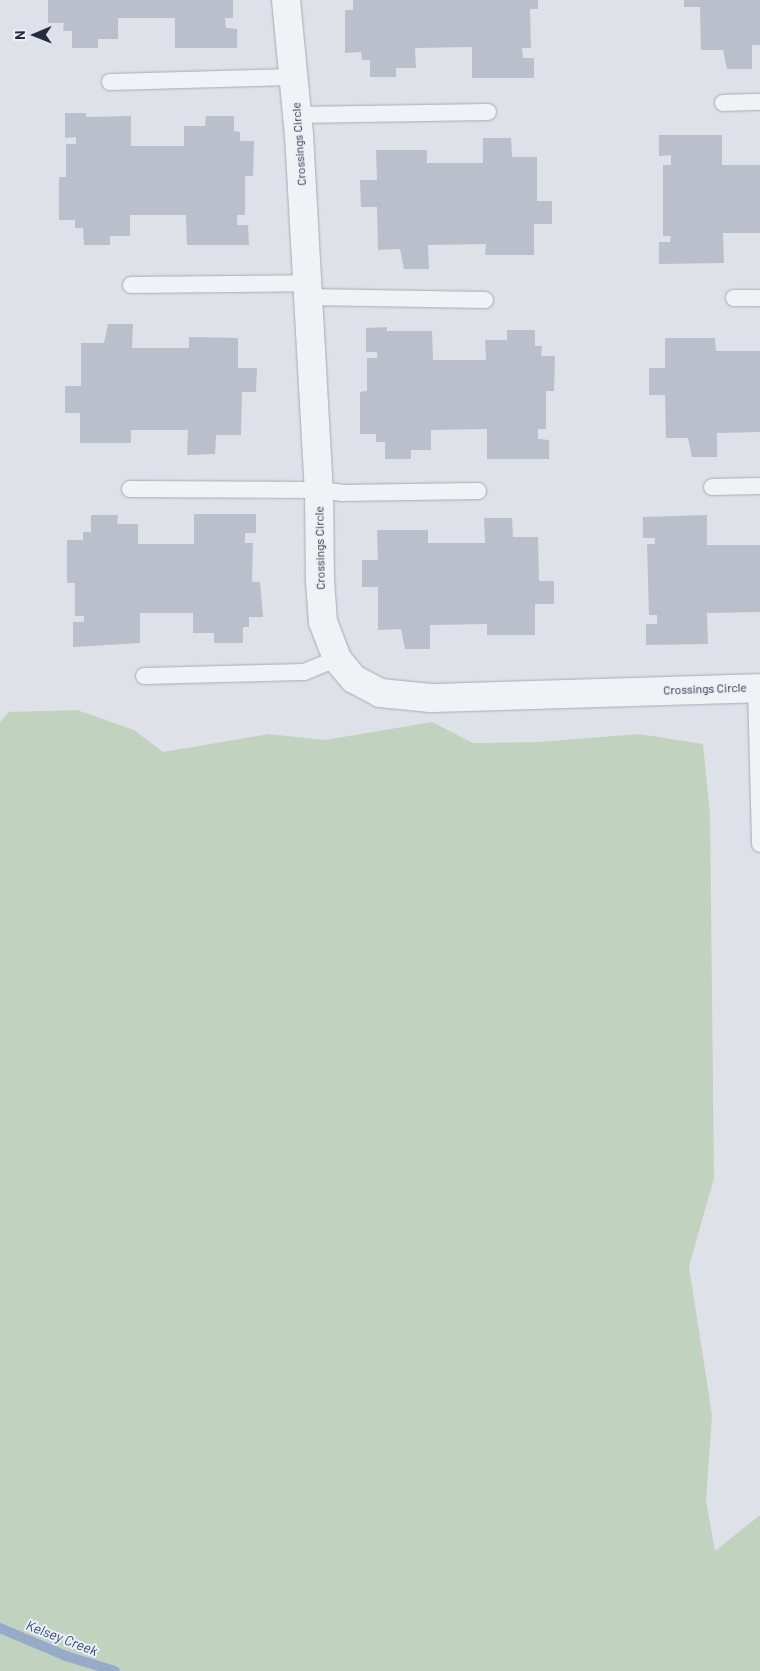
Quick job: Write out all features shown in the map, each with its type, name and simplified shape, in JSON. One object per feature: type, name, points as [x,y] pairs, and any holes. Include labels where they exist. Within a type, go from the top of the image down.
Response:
[{"type":"street","name":"Crossings Circle","points":[[286,0],[297,114],[308,290],[319,490],[323,622],[337,659],[354,679],[380,693],[431,698],[758,688]]},
{"type":"lane","points":[[110,82],[293,77]]},
{"type":"lane","points":[[723,103],[760,102]]},
{"type":"lane","points":[[297,114],[488,112]]},
{"type":"lane","points":[[131,286],[308,290],[485,300]]},
{"type":"lane","points":[[734,298],[760,298]]},
{"type":"lane","points":[[712,487],[760,486]]},
{"type":"lane","points":[[130,489],[319,490],[342,493],[478,491]]},
{"type":"lane","points":[[144,676],[304,672],[337,659]]},
{"type":"lane","points":[[758,688],[760,844]]},
{"type":"green space","points":[[77,710],[134,730],[163,752],[269,734],[325,740],[432,722],[473,743],[539,742],[639,734],[703,744],[710,814],[714,1178],[689,1266],[712,1415],[706,1501],[715,1551],[760,1515],[760,1671],[0,1671],[0,722],[9,712]]},
{"type":"building","points":[[48,0],[233,0],[233,18],[225,18],[226,28],[237,29],[237,48],[175,48],[175,18],[118,18],[118,39],[98,39],[98,48],[72,48],[72,31],[63,31],[64,23],[48,23]]},
{"type":"building","points":[[353,0],[538,0],[538,9],[530,9],[531,48],[522,48],[523,58],[534,58],[534,78],[472,78],[472,47],[415,48],[416,68],[396,68],[396,77],[370,77],[370,60],[362,60],[361,52],[345,53],[345,10],[353,10]]},
{"type":"building","points":[[684,0],[760,0],[760,45],[752,45],[752,69],[727,69],[723,50],[701,50],[700,7],[684,7]]},
{"type":"building","points":[[65,113],[86,113],[86,117],[131,116],[131,146],[184,146],[184,126],[205,126],[206,116],[234,116],[234,131],[240,132],[240,141],[254,141],[253,176],[245,176],[245,215],[237,215],[237,225],[248,225],[249,245],[187,245],[186,215],[130,215],[130,236],[110,236],[110,245],[84,245],[83,228],[75,228],[75,220],[59,220],[59,177],[66,177],[66,144],[76,144],[76,137],[65,138]]},
{"type":"building","points":[[659,135],[722,135],[722,165],[760,165],[760,233],[723,233],[724,263],[659,264],[659,242],[670,242],[671,236],[663,236],[663,165],[671,165],[671,155],[659,156]]},
{"type":"building","points":[[483,138],[511,138],[512,157],[537,157],[537,201],[552,201],[552,224],[534,224],[534,255],[485,255],[486,244],[428,245],[429,269],[404,269],[400,249],[378,250],[377,207],[361,207],[360,180],[377,180],[376,150],[427,150],[427,163],[483,163]]},
{"type":"building","points":[[108,324],[133,324],[132,348],[189,348],[189,337],[238,338],[238,368],[257,368],[256,392],[242,392],[241,435],[216,435],[215,454],[187,455],[188,430],[131,430],[131,443],[80,443],[80,413],[65,413],[65,386],[81,386],[81,343],[104,343]]},
{"type":"building","points":[[387,327],[387,331],[432,331],[433,360],[486,360],[485,340],[507,340],[507,330],[535,330],[535,346],[542,346],[541,356],[555,356],[554,391],[546,391],[546,429],[538,429],[538,439],[549,440],[549,459],[487,459],[487,429],[431,430],[431,450],[411,450],[411,459],[385,459],[385,442],[376,442],[376,434],[360,434],[360,392],[367,391],[367,358],[377,358],[377,352],[366,352],[366,328]]},
{"type":"building","points":[[665,338],[715,338],[716,351],[760,351],[760,432],[717,433],[717,457],[692,457],[688,438],[666,438],[665,395],[649,395],[649,368],[665,368]]},
{"type":"building","points":[[194,514],[256,514],[256,533],[245,533],[245,543],[253,543],[252,582],[260,582],[263,617],[249,617],[249,627],[243,627],[243,643],[214,643],[214,633],[193,633],[193,613],[140,613],[140,643],[73,647],[73,622],[84,622],[84,616],[75,616],[75,583],[67,583],[67,540],[83,540],[83,532],[91,532],[91,515],[118,515],[117,524],[138,524],[138,544],[194,544]]},
{"type":"building","points":[[707,515],[707,545],[760,545],[760,612],[707,613],[708,644],[646,645],[646,624],[657,624],[657,615],[649,615],[647,544],[655,544],[655,538],[643,538],[643,517]]},
{"type":"building","points":[[484,518],[512,518],[513,537],[538,537],[539,581],[554,581],[554,604],[535,604],[535,635],[487,635],[487,624],[430,625],[430,649],[405,649],[401,629],[378,630],[378,587],[362,587],[362,560],[378,560],[377,530],[428,530],[428,543],[485,543]]},
{"type":"waterway","name":"Kelsey Creek","points":[[0,1628],[66,1656],[115,1671]]}]
